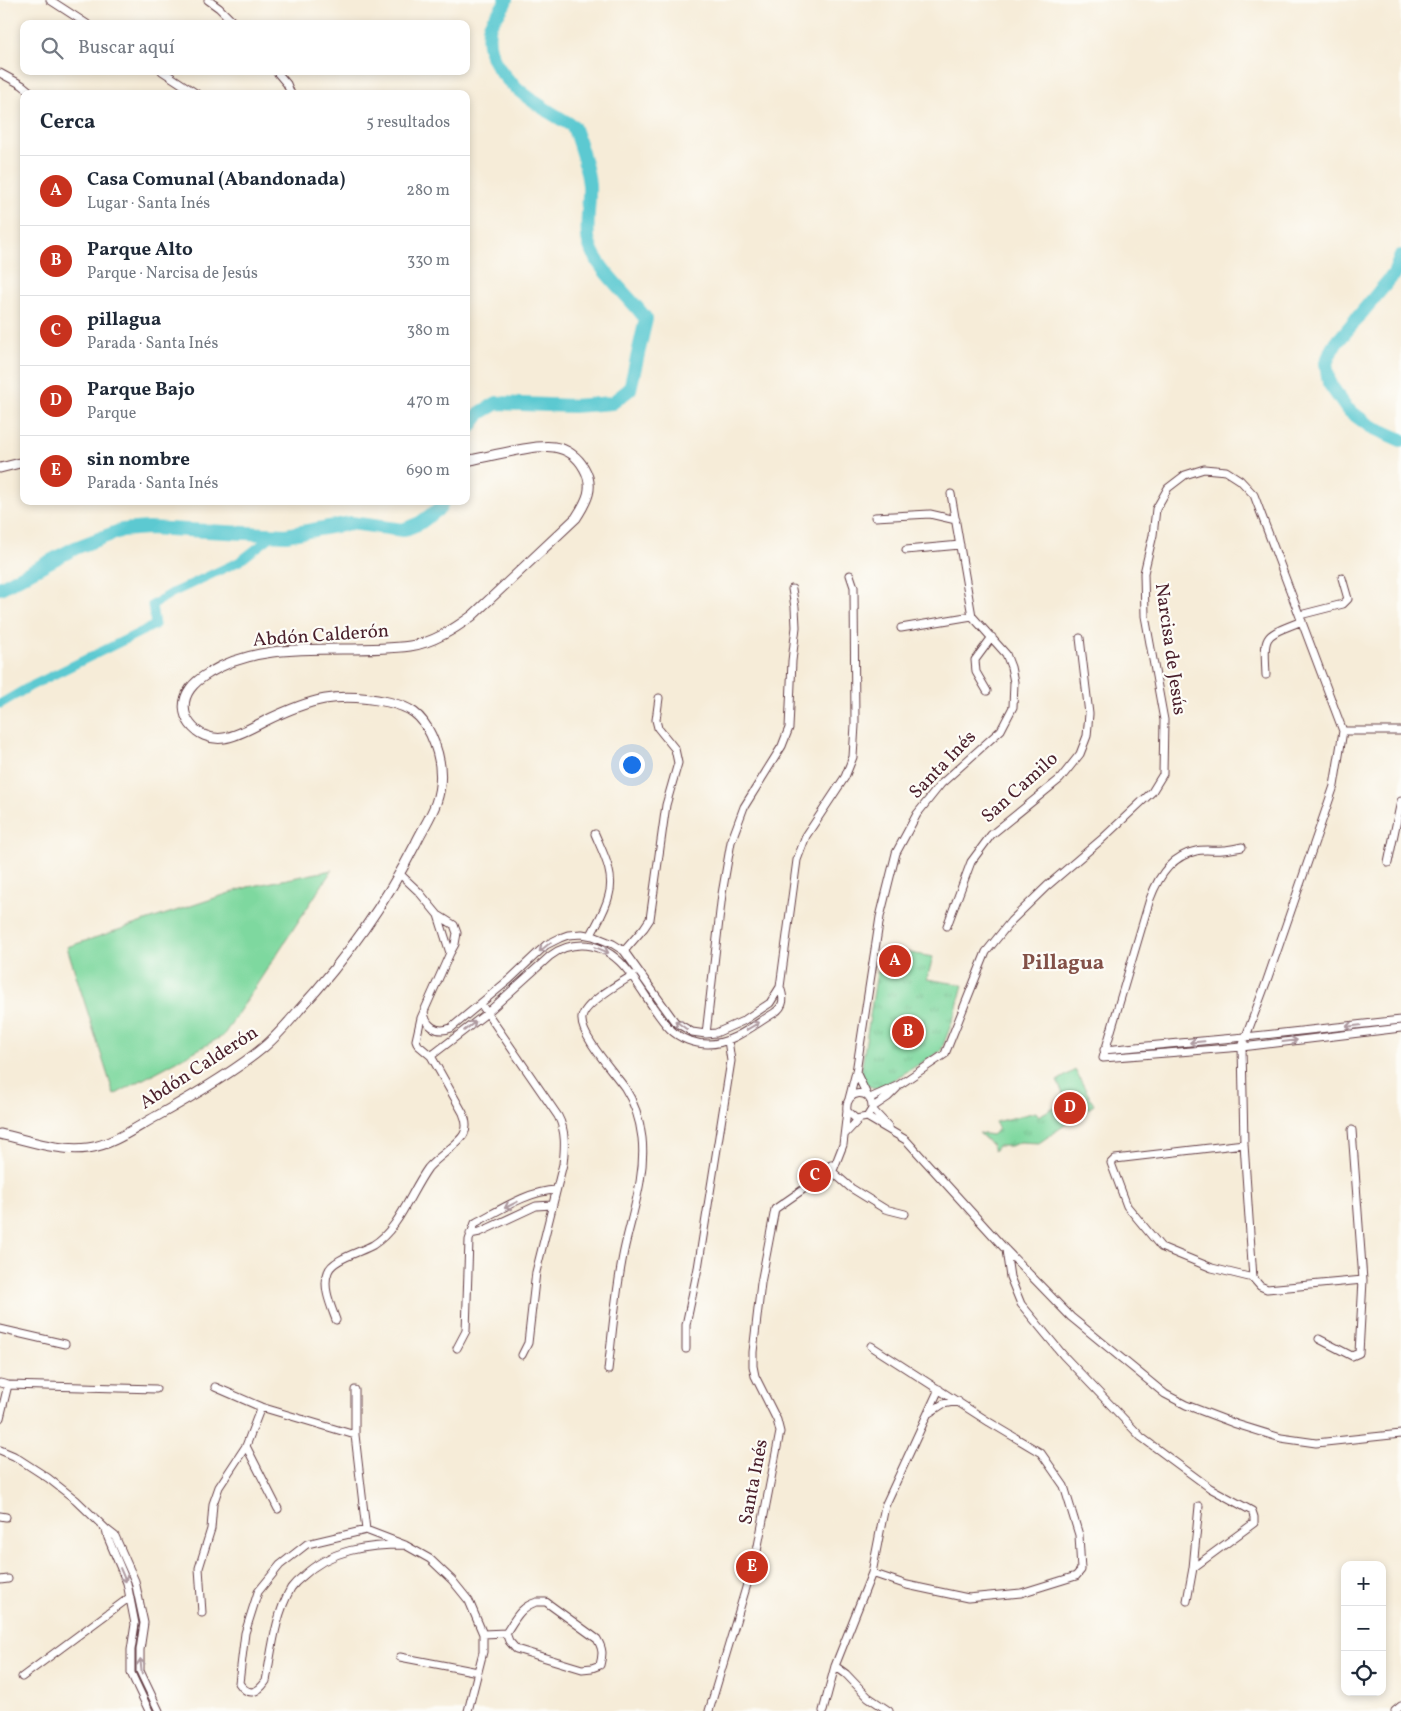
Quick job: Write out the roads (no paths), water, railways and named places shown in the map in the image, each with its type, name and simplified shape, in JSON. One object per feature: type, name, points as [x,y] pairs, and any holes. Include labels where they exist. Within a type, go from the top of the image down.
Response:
[{"type":"street","points":[[50,0],[81,20]]},
{"type":"street","points":[[208,0],[230,20]]},
{"type":"street","points":[[0,73],[28,90]]},
{"type":"street","points":[[168,75],[192,90]]},
{"type":"street","points":[[279,75],[289,90]]},
{"type":"street","name":"Abdón Calderón","points":[[0,1134],[58,1147],[85,1149],[102,1146],[173,1107],[263,1047],[320,988],[361,935],[400,874],[436,803],[442,779],[434,742],[427,726],[406,706],[351,696],[320,698],[228,738],[213,739],[201,735],[194,728],[185,711],[184,701],[188,691],[198,680],[219,667],[239,659],[261,654],[285,652],[412,646],[453,630],[472,616],[576,518],[588,500],[590,481],[586,471],[580,460],[567,451],[554,447],[537,447],[471,460]]},
{"type":"street","points":[[0,468],[20,463]]},
{"type":"street","name":"Narcisa de Jesús","points":[[868,1097],[899,1086],[945,1054],[986,952],[1011,921],[1047,886],[1102,839],[1152,792],[1163,774],[1164,720],[1145,616],[1144,573],[1153,535],[1156,509],[1168,488],[1185,475],[1204,469],[1226,471],[1240,480],[1254,495],[1258,503],[1343,731],[1334,786],[1242,1047],[1244,1144],[1253,1278]]},
{"type":"street","points":[[901,628],[972,616],[952,494]]},
{"type":"street","points":[[875,517],[930,514],[956,520]]},
{"type":"street","points":[[906,550],[960,545]]},
{"type":"street","points":[[431,1056],[486,1013],[550,956],[559,949],[568,946],[590,945],[600,948],[617,958],[670,1029],[681,1037],[695,1043],[708,1044],[728,1040],[779,1010],[783,1002],[780,987],[797,860],[806,836],[846,777],[853,757],[855,725],[854,587],[850,575]]},
{"type":"street","points":[[1266,675],[1265,645],[1268,638],[1301,618],[1343,604],[1348,599],[1342,578]]},
{"type":"street","points":[[706,1034],[722,894],[731,842],[744,807],[782,746],[789,728],[792,661],[796,626],[792,589]]},
{"type":"street","name":"Santa Inés","points":[[849,1099],[856,1072],[880,917],[896,853],[918,814],[941,784],[1000,730],[1013,707],[1014,682],[1006,654],[972,616]]},
{"type":"street","points":[[987,691],[976,672],[975,660],[992,637]]},
{"type":"street","name":"San Camilo","points":[[947,926],[971,862],[991,835],[1060,779],[1080,754],[1087,736],[1089,714],[1080,638]]},
{"type":"street","points":[[624,951],[632,944],[650,918],[666,805],[678,763],[675,749],[658,728],[656,720],[659,698]]},
{"type":"street","points":[[1343,731],[1401,731]]},
{"type":"street","points":[[1388,863],[1401,801]]},
{"type":"street","points":[[591,935],[609,897],[611,884],[605,857],[595,834]]},
{"type":"street","points":[[1242,847],[1225,850],[1196,850],[1180,857],[1167,868],[1155,885],[1103,1058],[1242,1047],[1401,1028]]},
{"type":"street","points":[[336,1320],[326,1283],[331,1267],[340,1260],[372,1245],[386,1235],[429,1167],[464,1136],[467,1121],[431,1056],[418,1045],[416,1040],[424,1011],[455,944],[457,933],[454,925],[438,915],[419,892],[400,874]]},
{"type":"street","points":[[438,915],[450,953]]},
{"type":"street","points":[[424,1011],[430,1027],[438,1030],[452,1028],[552,941],[568,935],[591,935],[604,939],[624,951],[676,1022],[692,1032],[706,1034],[721,1032],[743,1021],[770,1003],[780,987]]},
{"type":"street","points":[[608,1370],[618,1281],[634,1210],[643,1157],[640,1123],[634,1106],[626,1090],[585,1033],[582,1021],[583,1014],[591,1004],[638,972]]},
{"type":"street","points":[[481,1004],[562,1125],[565,1150],[536,1272],[528,1343],[522,1355]]},
{"type":"street","points":[[1104,1050],[1401,1020]]},
{"type":"street","points":[[686,1349],[686,1325],[698,1268],[731,1061],[728,1040]]},
{"type":"street","points":[[856,1072],[873,1108],[892,1131]]},
{"type":"street","points":[[863,1118],[899,1086]]},
{"type":"street","points":[[868,1097],[863,1094],[855,1094],[849,1099],[848,1111],[852,1117],[863,1118],[892,1131],[906,1140],[1070,1317],[1165,1394],[1186,1405],[1236,1424],[1272,1435],[1316,1443],[1401,1434]]},
{"type":"street","name":"Santa Inés","points":[[708,1711],[757,1551],[780,1432],[777,1420],[754,1376],[753,1366],[761,1283],[775,1209],[808,1186],[814,1186],[836,1163],[843,1145],[848,1111]]},
{"type":"street","name":"Santa Inés","points":[[845,1135],[863,1118]]},
{"type":"street","points":[[1319,1340],[1352,1356],[1359,1353],[1363,1280],[1352,1130]]},
{"type":"street","points":[[1244,1144],[1115,1159],[1111,1163],[1127,1206],[1161,1247],[1212,1268],[1253,1278],[1260,1286],[1267,1289],[1363,1280]]},
{"type":"street","points":[[829,1170],[851,1188],[885,1209],[905,1214]]},
{"type":"street","points":[[457,1348],[466,1330],[470,1234],[475,1223],[532,1194],[546,1190],[556,1190]]},
{"type":"street","points":[[470,1234],[480,1232],[536,1206],[552,1205]]},
{"type":"street","points":[[1006,1250],[1010,1278],[1021,1304],[1063,1355],[1141,1437],[1210,1488],[1252,1511],[1254,1523],[1193,1568]]},
{"type":"street","points":[[0,1329],[65,1344]]},
{"type":"street","points":[[871,1346],[1041,1453],[1064,1486],[1079,1535],[1081,1570],[1080,1574],[1076,1576],[1021,1593],[968,1598],[907,1586],[872,1573]]},
{"type":"street","points":[[0,1383],[8,1385],[156,1390]]},
{"type":"street","points":[[0,1418],[8,1385]]},
{"type":"street","points":[[215,1387],[261,1407],[355,1434]]},
{"type":"street","points":[[823,1711],[835,1666],[872,1573],[885,1506],[939,1389]]},
{"type":"street","points":[[355,1390],[355,1434],[366,1530]]},
{"type":"street","points":[[927,1415],[943,1404],[958,1401]]},
{"type":"street","points":[[202,1613],[199,1568],[211,1529],[213,1504],[219,1487],[246,1446],[261,1407]]},
{"type":"street","points":[[246,1446],[278,1509]]},
{"type":"street","points":[[0,1450],[14,1456],[48,1478],[76,1500],[115,1536],[135,1580],[144,1624],[140,1650],[140,1671],[159,1711]]},
{"type":"street","points":[[1186,1601],[1193,1568],[1199,1506]]},
{"type":"street","points":[[106,1529],[127,1583],[135,1624],[131,1650],[131,1673],[149,1711]]},
{"type":"street","points":[[405,1544],[374,1545],[344,1552],[314,1565],[292,1586],[282,1608],[266,1681],[262,1688],[252,1692],[246,1691],[239,1683],[245,1633],[258,1592],[280,1565],[307,1544],[366,1530],[405,1544],[430,1559],[452,1580],[469,1601],[483,1634],[483,1652],[468,1711]]},
{"type":"street","points":[[0,1580],[8,1579]]},
{"type":"street","points":[[22,1677],[130,1597]]},
{"type":"street","points":[[546,1602],[597,1639],[602,1647],[603,1655],[600,1665],[582,1669],[516,1649],[509,1641],[506,1632],[522,1609],[529,1604],[546,1602]]},
{"type":"street","points":[[483,1634],[506,1632]]},
{"type":"street","points":[[400,1657],[478,1672]]},
{"type":"street","points":[[835,1666],[846,1674],[868,1697],[890,1711]]},
{"type":"street","points":[[1395,1711],[1401,1706]]},
{"type":"waterway","points":[[470,427],[480,413],[497,403],[573,406],[612,403],[630,389],[646,319],[606,273],[589,243],[587,230],[589,185],[583,155],[573,126],[516,88],[495,61],[489,46],[489,30],[506,0]]},
{"type":"waterway","points":[[1401,256],[1394,274],[1333,347],[1326,363],[1329,383],[1347,409],[1370,426],[1401,440]]},
{"type":"waterway","points":[[0,588],[75,548],[122,530],[148,528],[286,535],[351,523],[403,530],[420,523],[441,505]]},
{"type":"waterway","points":[[0,704],[29,687],[155,625],[152,605],[172,593],[240,561],[275,534]]},
{"type":"place","name":"Casa Comunal (Abandonada)","points":[[895,961]]},
{"type":"place","name":"Parque Alto","points":[[908,1032]]},
{"type":"place","name":"Parque Bajo","points":[[1070,1108]]},
{"type":"place","name":"pillagua","points":[[815,1176]]},
{"type":"place","name":"sin nombre","points":[[752,1567]]},
{"type":"district","name":"Pillagua","points":[[1063,963]]}]
